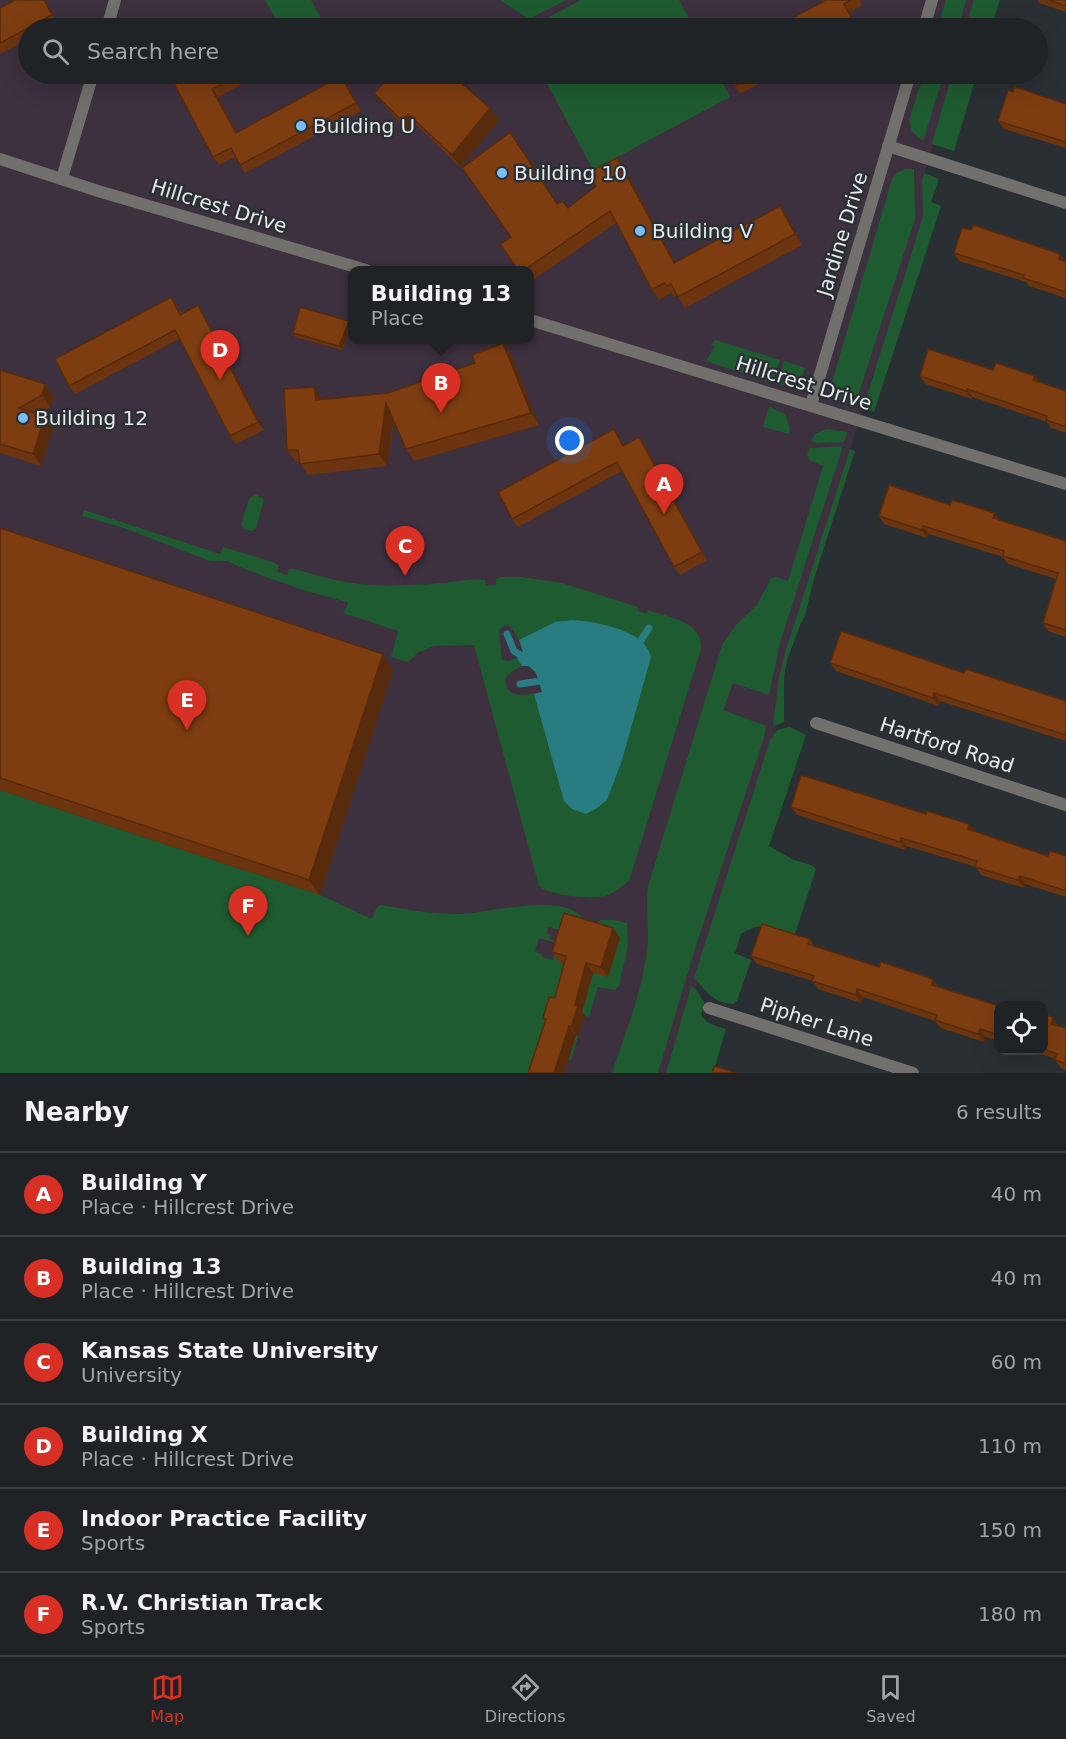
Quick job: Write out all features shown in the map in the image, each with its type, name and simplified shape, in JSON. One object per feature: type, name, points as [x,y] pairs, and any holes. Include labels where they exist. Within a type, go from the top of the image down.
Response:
[{"type":"street","points":[[110,18],[115,0]]},
{"type":"street","points":[[927,18],[932,0]]},
{"type":"street","points":[[62,178],[90,84]]},
{"type":"street","name":"Jardine Drive","points":[[811,405],[907,84]]},
{"type":"street","points":[[888,146],[1066,203]]},
{"type":"street","name":"Hillcrest Drive","points":[[0,159],[99,191],[352,266]]},
{"type":"street","name":"Hillcrest Drive","points":[[534,321],[1066,484]]},
{"type":"street","name":"Hartford Road","points":[[816,723],[1066,805]]},
{"type":"street","name":"Pipher Lane","points":[[709,1008],[913,1073]]},
{"type":"shaded area","points":[[0,0],[975,0],[969,18],[18,18],[18,84],[950,84],[923,179],[924,213],[785,657],[776,730],[669,1073],[0,1073]]},
{"type":"green space","points":[[265,0],[311,0],[321,18],[275,18]]},
{"type":"green space","points":[[500,0],[566,0],[531,18]]},
{"type":"green space","points":[[581,0],[679,0],[689,18],[547,18]]},
{"type":"green space","points":[[946,0],[966,0],[961,18],[940,18]]},
{"type":"green space","points":[[974,0],[1000,0],[994,18],[968,18]]},
{"type":"green space","points":[[547,84],[723,84],[730,97],[593,170]]},
{"type":"green space","points":[[921,84],[941,84],[923,141],[912,132],[909,120]]},
{"type":"green space","points":[[949,84],[974,84],[954,151],[932,144]]},
{"type":"green space","points":[[905,169],[914,169],[915,219],[855,405],[835,396],[832,382],[892,179]]},
{"type":"green space","points":[[924,173],[939,179],[931,202],[941,206],[874,412],[864,408],[865,402],[923,216],[922,180]]},
{"type":"green space","points":[[715,340],[780,360],[772,383],[706,361],[715,346],[711,345]]},
{"type":"green space","points":[[784,361],[805,368],[795,383],[777,384]]},
{"type":"green space","points":[[769,406],[786,415],[789,434],[763,427]]},
{"type":"green space","points":[[826,429],[847,432],[844,442],[817,443],[811,441],[815,434]]},
{"type":"green space","points":[[843,446],[780,643],[769,695],[733,683],[723,710],[766,726],[765,734],[694,952],[658,1073],[612,1073],[645,966],[648,943],[648,886],[722,645],[735,626],[757,605],[771,578],[776,577],[788,581],[823,466],[809,460],[807,455],[809,448]]},
{"type":"green space","points":[[850,449],[855,451],[813,582],[805,616],[787,660],[784,677],[784,722],[775,726],[773,724],[779,678],[785,653]]},
{"type":"green space","points":[[255,494],[264,499],[256,529],[252,531],[244,529],[241,525],[249,499]]},
{"type":"green space","points":[[84,510],[220,554],[223,547],[273,562],[279,566],[277,572],[287,575],[289,569],[295,569],[340,581],[372,585],[442,583],[474,579],[485,580],[486,586],[496,585],[496,579],[501,577],[521,577],[562,583],[638,607],[638,611],[647,614],[648,610],[675,618],[691,626],[697,632],[701,649],[629,881],[611,893],[599,897],[560,894],[539,886],[474,645],[434,646],[419,652],[408,662],[391,657],[398,631],[343,613],[347,602],[306,591],[227,561],[210,561],[124,528],[82,516]],"holes":[[[508,625],[518,639],[522,651],[522,655],[509,661],[502,660],[499,630]],[[527,666],[534,671],[542,692],[518,694],[509,690],[505,679],[512,671]]]},
{"type":"green space","points":[[790,727],[806,735],[769,846],[816,869],[793,940],[762,926],[749,929],[741,934],[735,953],[751,960],[737,1001],[734,1004],[721,1002],[711,996],[694,978],[770,740],[777,730]]},
{"type":"green space","points":[[0,790],[320,895],[372,919],[377,907],[381,905],[449,914],[541,905],[571,909],[581,916],[581,920],[560,930],[549,927],[546,933],[550,935],[549,939],[565,945],[539,938],[535,951],[542,957],[553,960],[555,952],[552,949],[562,952],[601,920],[627,923],[628,946],[619,986],[615,990],[598,987],[589,1017],[556,1007],[578,1037],[571,1060],[569,1059],[575,1040],[538,1073],[0,1073]]},
{"type":"green space","points":[[691,986],[696,989],[705,1004],[701,1014],[705,1020],[726,1029],[713,1073],[666,1073]]},
{"type":"water","points":[[573,620],[607,625],[630,634],[640,640],[651,657],[622,760],[607,800],[586,814],[572,809],[564,801],[534,694],[542,692],[536,673],[529,666],[522,666],[517,658],[522,656],[523,652],[519,640],[555,622]]},
{"type":"building","points":[[15,0],[44,0],[52,15],[46,18],[18,18],[18,33],[0,43],[0,8]]},
{"type":"building","points":[[851,0],[844,4],[852,18],[793,18],[824,1]]},
{"type":"building","points":[[1049,0],[1066,0],[1066,6]]},
{"type":"building","name":"Building U","points":[[174,84],[222,84],[212,89],[236,133],[326,84],[345,84],[356,103],[240,165],[231,148],[213,157]]},
{"type":"building","points":[[383,84],[462,84],[490,108],[452,155],[408,114],[402,121],[374,93]]},
{"type":"building","points":[[1015,87],[1066,104],[1066,142],[998,121],[1008,90],[1013,92]]},
{"type":"building","points":[[510,132],[557,204],[562,201],[568,208],[596,186],[589,172],[617,158],[674,263],[780,206],[795,234],[678,297],[671,284],[667,286],[664,283],[652,290],[610,211],[530,266],[515,266],[500,244],[511,237],[462,168]]},
{"type":"building","points":[[973,225],[1060,254],[1059,259],[1066,262],[1066,292],[1023,278],[1024,275],[954,253],[962,228],[971,230]]},
{"type":"building","points":[[171,297],[180,315],[198,305],[258,422],[230,436],[175,330],[69,386],[55,359]]},
{"type":"building","points":[[300,307],[348,321],[339,346],[293,333]]},
{"type":"building","points":[[503,344],[531,413],[406,449],[386,403],[379,454],[300,464],[298,450],[287,450],[284,389],[314,387],[316,400],[388,393],[475,363],[472,355]]},
{"type":"building","points":[[928,349],[993,370],[996,363],[1035,376],[1033,380],[1066,391],[1066,427],[1046,420],[1047,416],[920,376]]},
{"type":"building","name":"Building 12","points":[[0,370],[45,384],[42,395],[19,408],[45,416],[33,454],[0,444]]},
{"type":"building","points":[[614,429],[623,446],[639,437],[702,552],[674,567],[617,462],[512,519],[498,492]]},
{"type":"building","points":[[889,485],[950,505],[952,500],[995,513],[993,518],[1066,541],[1066,630],[1043,623],[1058,573],[1003,556],[1004,551],[923,526],[922,530],[879,516]]},
{"type":"building","points":[[0,528],[383,654],[309,880],[0,778]]},
{"type":"building","points":[[841,631],[964,673],[966,669],[1066,701],[1066,735],[934,693],[933,698],[830,663]]},
{"type":"building","points":[[801,775],[926,814],[927,811],[969,824],[968,829],[1048,856],[1050,851],[1066,856],[1066,891],[1020,876],[1018,880],[975,867],[977,861],[901,838],[900,842],[791,807]]},
{"type":"building","points":[[564,913],[613,928],[601,967],[586,963],[575,1005],[578,1006],[554,1073],[528,1073],[546,1019],[543,1018],[549,997],[555,998],[566,956],[552,952]]},
{"type":"building","points":[[762,924],[810,939],[808,944],[879,967],[881,962],[933,979],[932,985],[994,1004],[994,1033],[980,1029],[978,1034],[935,1020],[937,1015],[857,989],[856,995],[812,981],[814,976],[751,956]]},
{"type":"building","points":[[1048,1015],[1053,1017],[1051,1024],[1066,1028],[1066,1064],[1055,1060],[1057,1054],[1048,1051]]},
{"type":"building","points":[[714,1066],[737,1073],[712,1073]]},
{"type":"waterway","points":[[636,648],[649,628]]},
{"type":"waterway","points":[[507,634],[514,651],[527,659]]},
{"type":"waterway","points":[[520,684],[547,680]]},
{"type":"place","name":"Building U","points":[[301,126]]},
{"type":"place","name":"Building 10","points":[[502,173]]},
{"type":"place","name":"Building V","points":[[640,231]]},
{"type":"place","name":"Building X","points":[[220,380]]},
{"type":"place","name":"Building 13","points":[[441,413]]},
{"type":"place","name":"Building 12","points":[[23,418]]},
{"type":"place","name":"Building Y","points":[[664,514]]},
{"type":"place","name":"Kansas State University","points":[[405,576]]},
{"type":"place","name":"Indoor Practice Facility","points":[[187,730]]},
{"type":"place","name":"R.V. Christian Track","points":[[248,936]]}]
